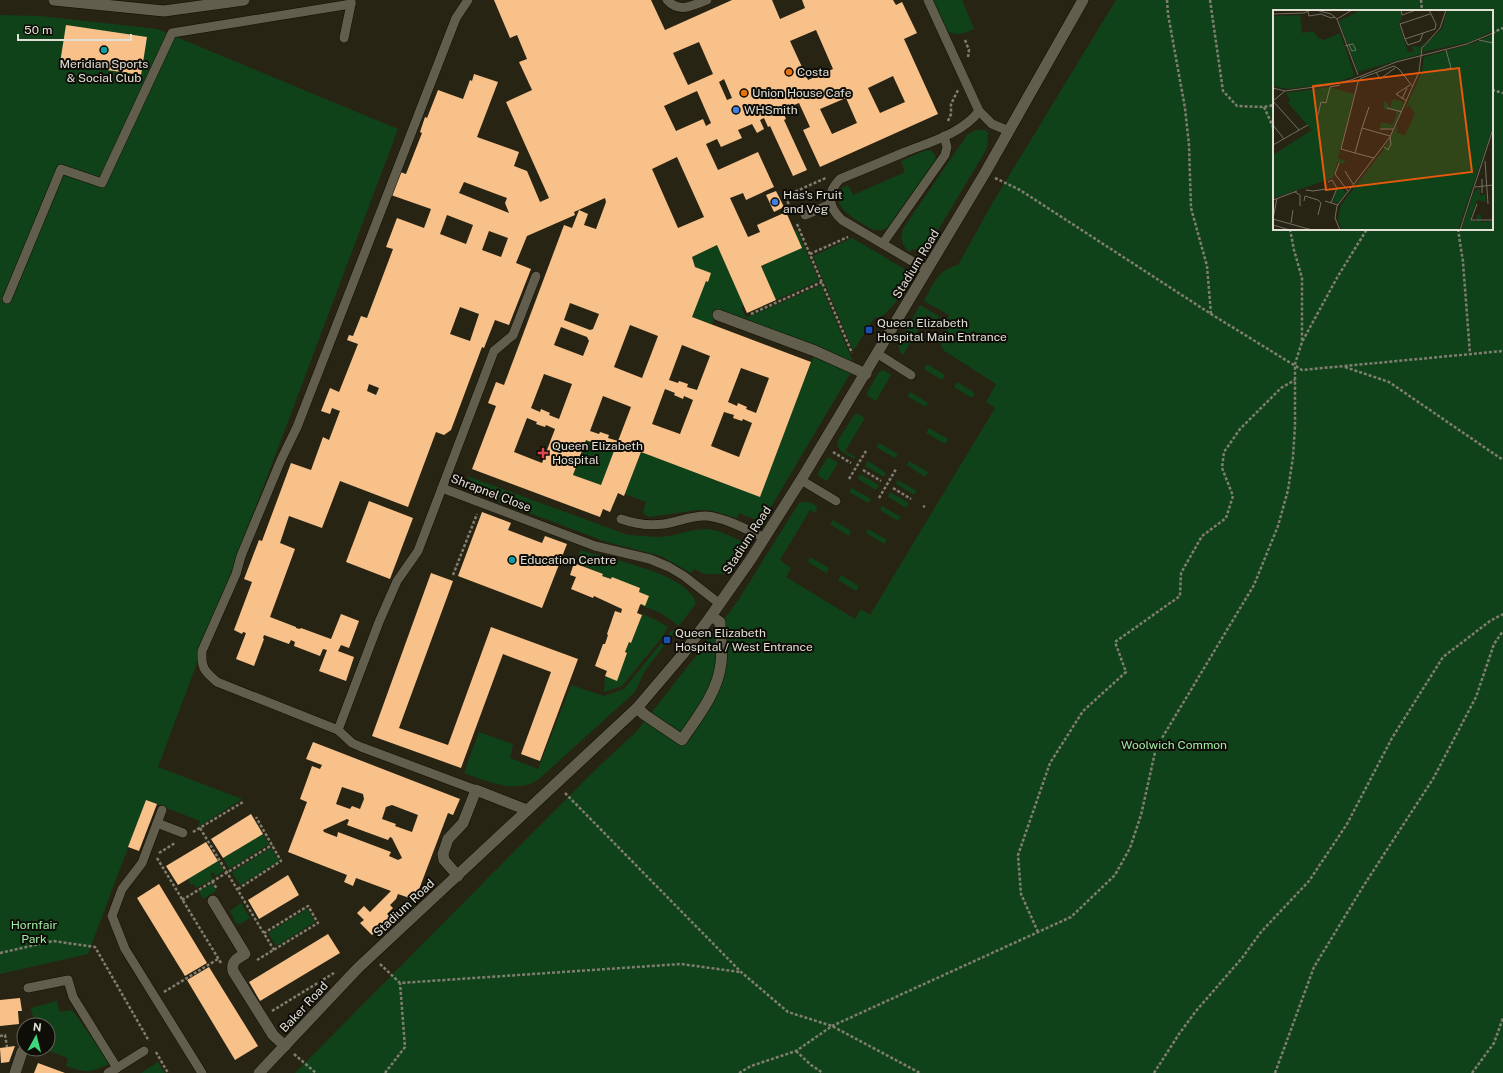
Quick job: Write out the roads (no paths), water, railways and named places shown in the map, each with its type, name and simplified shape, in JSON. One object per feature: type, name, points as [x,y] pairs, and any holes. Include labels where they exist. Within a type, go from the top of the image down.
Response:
[{"type":"street","points":[[54,0],[164,11],[244,0]]},
{"type":"street","name":"Stadium Road","points":[[368,959],[637,708],[678,660],[720,604],[765,538],[866,374],[986,173],[1008,131],[1083,0]]},
{"type":"street","points":[[718,315],[815,351],[866,374]]},
{"type":"street","points":[[637,708],[682,740],[718,683],[721,662],[720,622],[711,616]]},
{"type":"street","points":[[458,876],[444,860],[443,854],[448,839],[463,823],[476,790],[527,810]]},
{"type":"street","points":[[213,901],[245,954],[236,960],[232,967],[233,971],[274,1035],[285,1046]]},
{"type":"street","name":"Baker Road","points":[[259,1073],[368,959]]},
{"type":"street","points":[[15,1073],[20,1057]]},
{"type":"lane","points":[[468,0],[456,18],[297,427],[281,460],[241,556],[236,574],[202,651],[201,663],[206,672],[217,682],[338,730],[352,743],[361,747],[476,790]]},
{"type":"lane","points":[[667,0],[675,6],[685,8],[706,0]]},
{"type":"lane","points":[[928,0],[979,110],[992,124],[1008,131]]},
{"type":"lane","points":[[7,299],[61,169],[102,183],[172,33],[351,2],[344,38]]},
{"type":"lane","points":[[927,270],[842,220],[834,212],[831,204],[831,194],[834,185],[840,179],[944,136],[966,124],[974,118],[979,110]]},
{"type":"lane","points":[[883,243],[945,155],[948,147],[944,136]]},
{"type":"lane","points":[[805,215],[831,204]]},
{"type":"lane","name":"Shrapnel Close","points":[[536,276],[513,335],[494,351],[442,488],[596,546],[650,559],[669,567],[684,576],[720,604]]},
{"type":"lane","points":[[878,354],[912,375]]},
{"type":"lane","points":[[801,480],[836,501]]},
{"type":"lane","points":[[338,730],[379,622],[397,581],[418,551],[442,488]]},
{"type":"lane","points":[[621,520],[636,524],[650,525],[663,524],[698,516],[707,516],[716,518],[765,538]]},
{"type":"lane","points":[[162,810],[142,863],[122,889],[112,916],[125,949],[202,1073]]},
{"type":"lane","points":[[157,823],[184,836]]},
{"type":"lane","points":[[28,988],[68,980],[73,997],[112,1070],[144,1051]]},
{"type":"place","name":"Meridian Sports & Social Club","points":[[104,50]]},
{"type":"place","name":"Costa","points":[[789,72]]},
{"type":"place","name":"Union House Cafe","points":[[744,93]]},
{"type":"place","name":"WHSmith","points":[[736,110]]},
{"type":"place","name":"Has’s Fruit and Veg","points":[[775,202]]},
{"type":"place","name":"Queen Elizabeth Hospital Main Entrance","points":[[869,330]]},
{"type":"place","name":"Queen Elizabeth Hospital","points":[[543,453]]},
{"type":"place","name":"Education Centre","points":[[512,560]]},
{"type":"place","name":"Queen Elizabeth Hospital / West Entrance","points":[[667,640]]},
{"type":"park label","name":"Woolwich Common","points":[[1174,745]]},
{"type":"park label","name":"Hornfair Park","points":[[34,932]]}]
